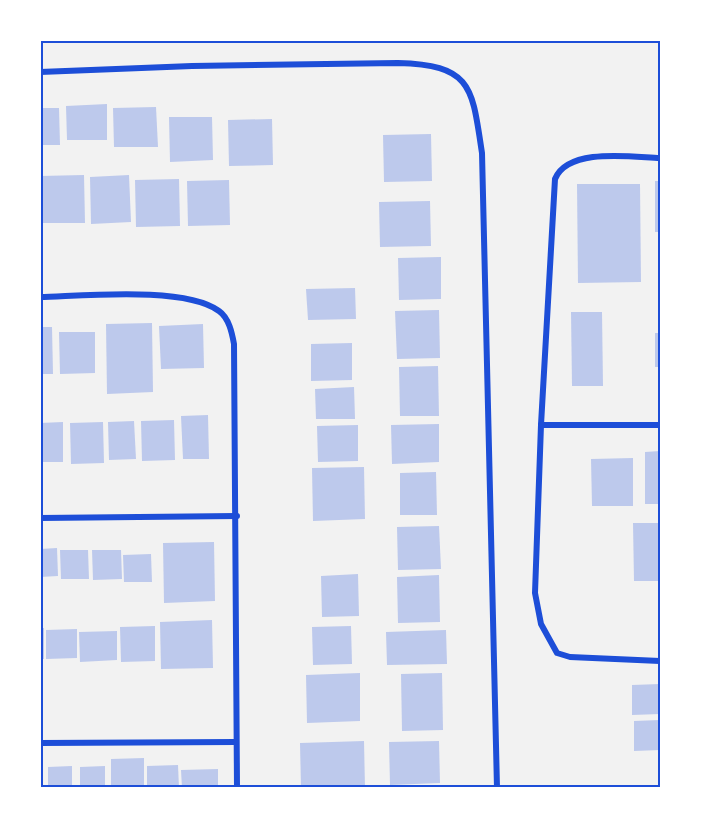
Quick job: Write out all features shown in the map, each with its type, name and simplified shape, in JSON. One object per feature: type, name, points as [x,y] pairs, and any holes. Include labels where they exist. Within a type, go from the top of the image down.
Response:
[{"type":"street","points":[[40,72],[192,66],[424,63],[446,68],[465,82],[475,107],[482,153],[497,788]]},
{"type":"street","points":[[660,158],[597,156],[569,163],[557,174],[541,425],[535,592],[541,624],[557,653],[570,657],[660,661]]},
{"type":"street","points":[[40,297],[156,295],[201,302],[220,312],[231,330],[234,344],[237,516],[237,788]]},
{"type":"street","points":[[541,425],[660,424]]},
{"type":"street","points":[[40,518],[237,516]]},
{"type":"street","points":[[40,743],[236,742]]},
{"type":"building","points":[[107,104],[107,140],[67,140],[66,106]]},
{"type":"building","points":[[156,107],[158,147],[114,147],[113,108]]},
{"type":"building","points":[[40,108],[59,108],[60,145],[40,145]]},
{"type":"building","points":[[169,117],[212,117],[213,160],[170,162]]},
{"type":"building","points":[[272,119],[273,165],[229,166],[228,120]]},
{"type":"building","points":[[431,134],[432,181],[384,182],[383,135]]},
{"type":"building","points":[[84,175],[85,223],[40,223],[40,176]]},
{"type":"building","points":[[129,175],[131,222],[91,224],[90,177]]},
{"type":"building","points":[[179,179],[180,226],[136,227],[135,180]]},
{"type":"building","points":[[229,180],[230,225],[188,226],[187,181]]},
{"type":"building","points":[[655,181],[660,181],[660,232],[655,232]]},
{"type":"building","points":[[577,184],[640,184],[641,282],[578,283]]},
{"type":"building","points":[[430,201],[431,246],[380,247],[379,202]]},
{"type":"building","points":[[441,257],[441,299],[399,300],[398,258]]},
{"type":"building","points":[[355,288],[356,319],[308,320],[306,289]]},
{"type":"building","points":[[439,310],[440,358],[397,359],[395,311]]},
{"type":"building","points":[[571,312],[602,312],[603,386],[572,386]]},
{"type":"building","points":[[152,323],[153,392],[107,394],[106,324]]},
{"type":"building","points":[[203,324],[204,368],[161,369],[159,326]]},
{"type":"building","points":[[40,327],[52,327],[53,374],[40,374]]},
{"type":"building","points":[[59,332],[95,332],[95,373],[60,374]]},
{"type":"building","points":[[655,333],[660,333],[660,367],[655,367]]},
{"type":"building","points":[[352,343],[352,380],[311,381],[311,344]]},
{"type":"building","points":[[438,366],[439,416],[400,416],[399,367]]},
{"type":"building","points":[[354,387],[355,419],[316,419],[315,389]]},
{"type":"building","points":[[208,415],[209,459],[183,459],[181,416]]},
{"type":"building","points":[[174,420],[175,460],[142,461],[141,421]]},
{"type":"building","points":[[134,421],[136,459],[109,460],[108,422]]},
{"type":"building","points":[[63,422],[63,462],[40,462],[40,423]]},
{"type":"building","points":[[103,422],[104,463],[71,464],[70,423]]},
{"type":"building","points":[[439,424],[439,462],[392,464],[391,425]]},
{"type":"building","points":[[358,425],[358,461],[318,462],[317,426]]},
{"type":"building","points":[[660,451],[660,504],[645,504],[645,452]]},
{"type":"building","points":[[633,458],[633,506],[592,506],[591,459]]},
{"type":"building","points":[[364,467],[365,519],[313,521],[312,468]]},
{"type":"building","points":[[436,472],[437,515],[400,515],[400,473]]},
{"type":"building","points":[[633,523],[660,523],[660,581],[634,581]]},
{"type":"building","points":[[439,526],[441,569],[398,570],[397,527]]},
{"type":"building","points":[[214,542],[215,601],[164,603],[163,543]]},
{"type":"building","points":[[57,548],[58,576],[40,577],[40,549]]},
{"type":"building","points":[[60,550],[88,550],[89,579],[61,579]]},
{"type":"building","points":[[92,550],[121,550],[122,579],[93,580]]},
{"type":"building","points":[[151,554],[152,582],[124,582],[123,555]]},
{"type":"building","points":[[358,574],[359,616],[322,617],[321,576]]},
{"type":"building","points":[[439,575],[440,622],[398,623],[397,577]]},
{"type":"building","points":[[212,620],[213,668],[161,669],[160,622]]},
{"type":"building","points":[[155,626],[155,661],[121,662],[120,627]]},
{"type":"building","points":[[351,626],[352,664],[313,665],[312,627]]},
{"type":"building","points":[[40,628],[44,628],[44,659],[40,659]]},
{"type":"building","points":[[77,629],[77,658],[46,659],[46,630]]},
{"type":"building","points":[[446,630],[447,664],[387,665],[386,632]]},
{"type":"building","points":[[117,631],[117,660],[80,662],[79,632]]},
{"type":"building","points":[[360,673],[360,721],[307,723],[306,675]]},
{"type":"building","points":[[442,673],[443,730],[402,731],[401,674]]},
{"type":"building","points":[[660,684],[660,714],[632,715],[632,685]]},
{"type":"building","points":[[660,720],[660,750],[634,751],[634,721]]},
{"type":"building","points":[[364,741],[365,788],[301,788],[300,743]]},
{"type":"building","points":[[439,741],[440,783],[390,785],[389,742]]},
{"type":"building","points":[[144,758],[144,788],[111,788],[111,759]]},
{"type":"building","points":[[178,765],[179,788],[147,788],[147,766]]},
{"type":"building","points":[[72,766],[72,788],[48,788],[48,767]]},
{"type":"building","points":[[105,766],[105,788],[80,788],[80,767]]},
{"type":"building","points":[[218,769],[218,788],[182,788],[181,770]]}]
